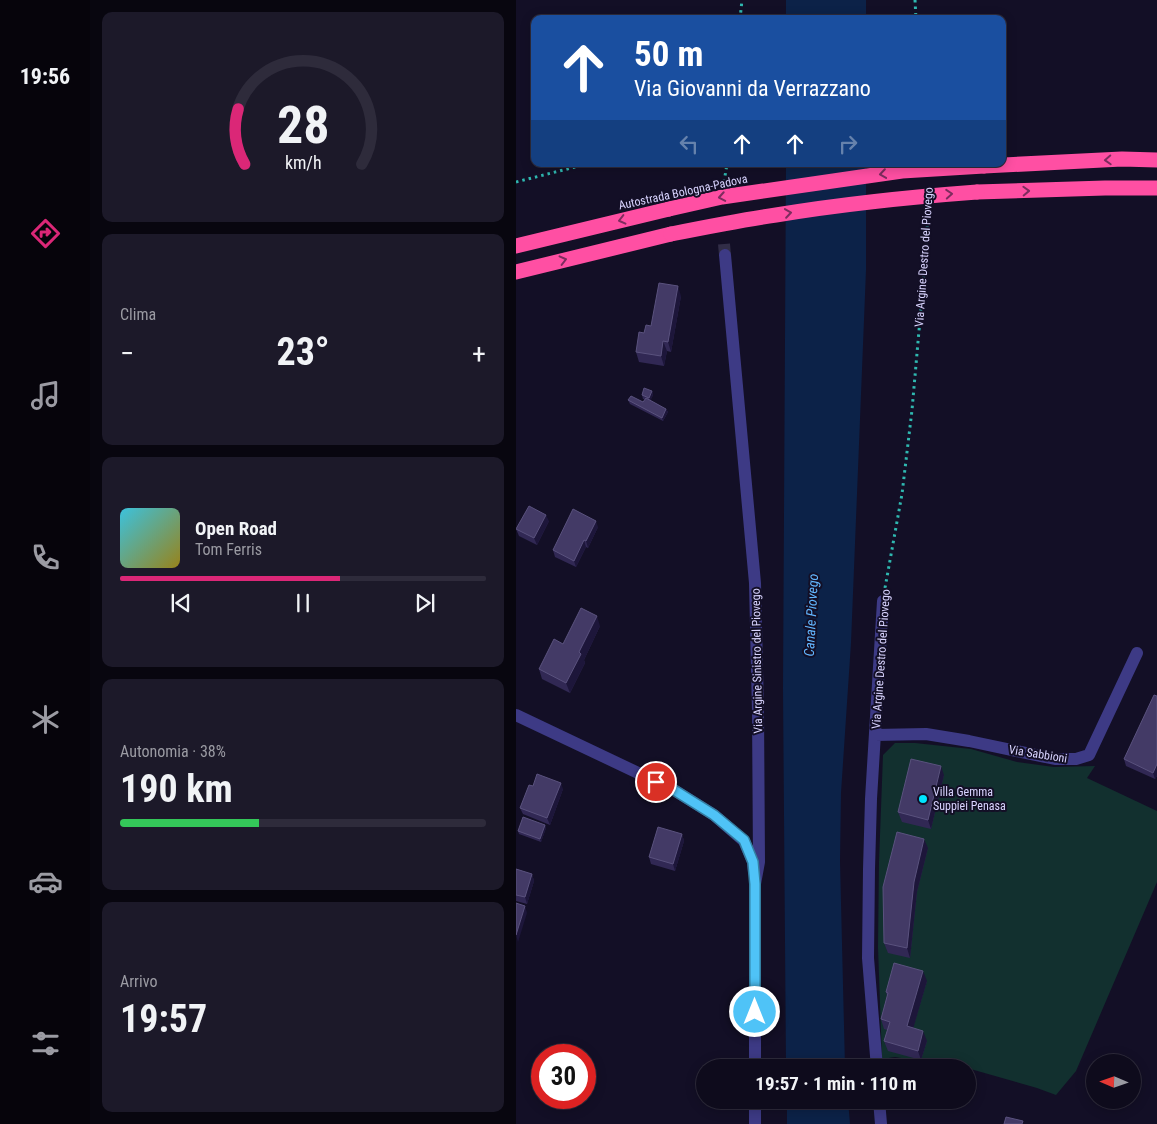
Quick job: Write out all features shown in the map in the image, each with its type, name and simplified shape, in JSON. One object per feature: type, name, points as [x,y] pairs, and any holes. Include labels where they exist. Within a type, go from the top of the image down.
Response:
[{"type":"highway","name":"Autostrada Bologna-Padova","points":[[1006,165],[1122,159],[1157,160]]},
{"type":"highway","name":"Autostrada Bologna-Padova","points":[[516,246],[669,208],[722,197],[893,173],[971,167]]},
{"type":"highway","points":[[516,272],[671,234],[824,208],[977,192],[1157,188]]},
{"type":"street","name":"Via Argine Sinistro del Piovego","points":[[725,255],[755,583],[759,862],[755,884],[755,1059]]},
{"type":"street","name":"Via Argine Destro del Piovego","points":[[875,1059],[868,958],[871,800],[883,601]]},
{"type":"street","name":"Via Sabbioni","points":[[875,735],[926,734],[1055,759],[1076,760],[1089,755],[1137,653]]},
{"type":"street","points":[[516,715],[674,790],[714,815],[744,840],[753,862],[755,884]]},
{"type":"street","points":[[755,1109],[755,1124]]},
{"type":"street","points":[[879,1109],[880,1124]]},
{"type":"path","points":[[740,15],[742,0]]},
{"type":"path","points":[[915,0],[916,15]]},
{"type":"path","points":[[516,182],[575,167]]},
{"type":"path","points":[[724,187],[727,167]]},
{"type":"path","name":"Via Argine Destro del Piovego","points":[[883,601],[902,494],[912,410],[926,251],[928,203]]},
{"type":"green space","points":[[895,743],[915,743],[971,749],[1017,762],[1054,767],[1095,766],[1087,778],[1157,811],[1157,882],[1076,1071],[1056,1095],[976,1071],[976,1059],[908,1059],[895,1057],[882,1059],[878,947],[883,755]]},
{"type":"water","points":[[786,0],[866,0],[866,15],[786,15]]},
{"type":"water","name":"Canale Piovego","points":[[786,167],[866,167],[866,270],[851,643],[841,793],[840,861],[845,1059],[786,1059],[783,688]]},
{"type":"water","points":[[787,1109],[849,1109],[850,1124],[787,1124]]},
{"type":"building","points":[[659,283],[678,286],[668,342],[663,341],[661,356],[636,352],[639,332],[644,333],[646,325],[651,326]]},
{"type":"building","points":[[644,388],[652,391],[649,398],[642,395]]},
{"type":"building","points":[[631,396],[643,402],[646,398],[666,409],[662,418],[628,400]]},
{"type":"building","points":[[529,506],[546,515],[534,538],[516,529]]},
{"type":"building","points":[[573,509],[596,521],[574,561],[553,550]]},
{"type":"building","points":[[581,608],[597,616],[566,683],[539,669],[554,639],[563,644]]},
{"type":"building","points":[[1154,695],[1157,696],[1157,764],[1153,773],[1124,759]]},
{"type":"building","name":"Villa Gemma Suppiei Penasa","points":[[911,759],[941,766],[928,820],[898,812]]},
{"type":"building","points":[[537,774],[561,783],[547,818],[520,808],[529,785],[533,786]]},
{"type":"building","points":[[523,817],[545,825],[540,839],[518,831]]},
{"type":"building","points":[[658,827],[682,834],[673,864],[649,857]]},
{"type":"building","points":[[897,832],[924,839],[914,882],[907,948],[884,943],[883,887]]},
{"type":"building","points":[[516,869],[532,874],[525,897],[516,895]]},
{"type":"building","points":[[516,903],[525,906],[516,935]]},
{"type":"building","points":[[894,963],[923,971],[907,1026],[923,1031],[918,1051],[884,1041],[890,1022],[881,1019]]},
{"type":"building","points":[[1006,1117],[1023,1121],[1022,1124],[1004,1124]]},
{"type":"tunnel","points":[[724,244],[725,255]]},
{"type":"place","name":"Villa Gemma Suppiei Penasa","points":[[923,799]]},
{"type":"route","points":[[656,782],[674,790],[714,815],[744,840],[753,862],[755,884],[755,1012]]}]
